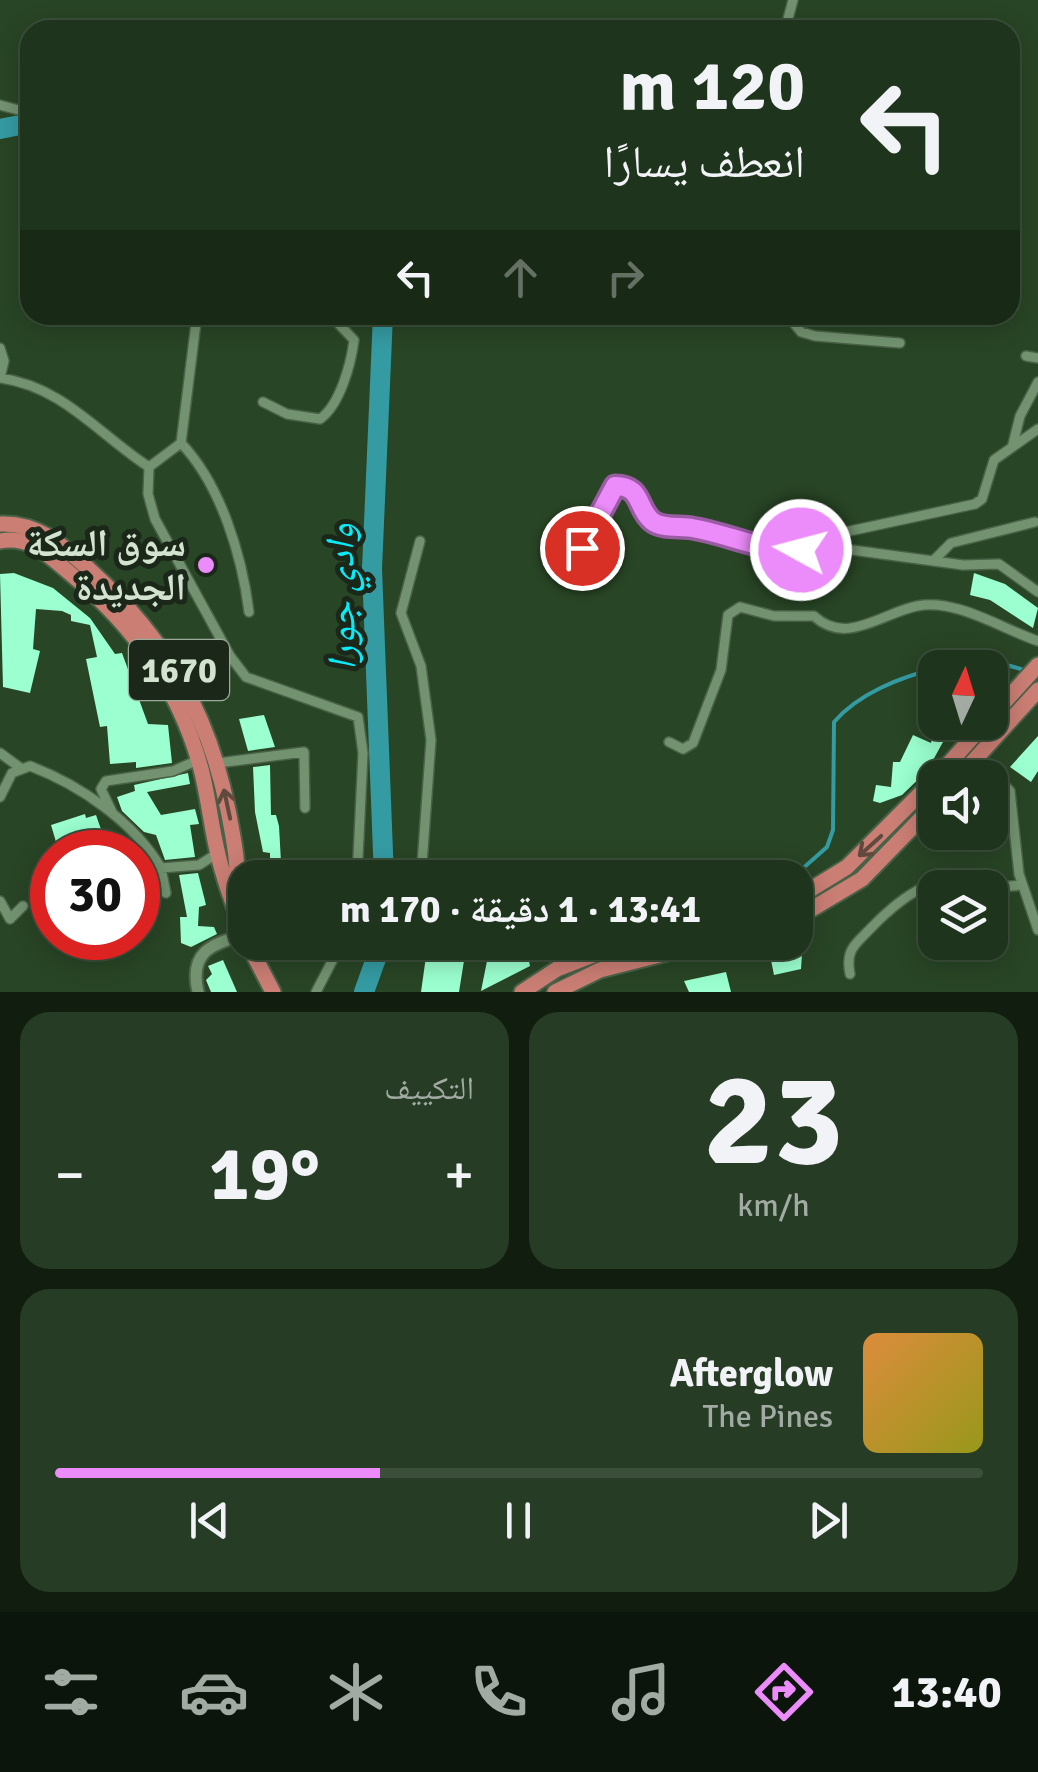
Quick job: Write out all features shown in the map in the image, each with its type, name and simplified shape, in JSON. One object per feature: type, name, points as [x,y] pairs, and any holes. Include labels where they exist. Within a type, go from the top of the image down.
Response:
[{"type":"highway","name":"1670","points":[[0,524],[36,528],[61,544],[140,618],[186,683],[218,763],[237,860]]},
{"type":"highway","name":"1670","points":[[0,541],[14,539],[40,549],[116,615],[151,657],[174,695],[198,760],[218,853],[228,879]]},
{"type":"highway","points":[[1008,698],[1038,664]]},
{"type":"highway","points":[[974,760],[1038,690]]},
{"type":"highway","points":[[952,760],[970,740]]},
{"type":"highway","points":[[813,888],[847,867],[918,796]]},
{"type":"highway","points":[[813,908],[862,879],[918,821]]},
{"type":"highway","points":[[256,960],[269,986]]},
{"type":"highway","points":[[522,992],[580,960]]},
{"type":"highway","points":[[555,992],[600,970],[640,960]]},
{"type":"street","points":[[149,467],[181,443],[196,325]]},
{"type":"street","points":[[262,402],[287,414],[320,419],[332,411],[351,361],[354,340],[340,325]]},
{"type":"street","points":[[795,325],[800,332],[816,336],[900,343]]},
{"type":"street","points":[[0,348],[4,361],[0,378],[52,391],[98,425],[116,447],[149,467]]},
{"type":"street","points":[[1026,356],[1038,358]]},
{"type":"street","points":[[1014,444],[1020,416],[1038,382]]},
{"type":"street","points":[[817,546],[822,537],[975,504],[982,499],[994,460],[1038,429]]},
{"type":"street","points":[[181,443],[205,468],[242,558],[249,612]]},
{"type":"street","points":[[149,467],[148,494],[155,519],[230,656],[246,677],[358,717],[363,753],[358,860]]},
{"type":"street","points":[[580,558],[615,486],[631,488],[650,520],[658,524],[694,528],[777,551],[817,546],[823,551],[852,550],[999,564],[1038,592]]},
{"type":"street","points":[[934,560],[950,543],[1036,522]]},
{"type":"street","points":[[420,542],[401,613],[421,666],[431,740],[421,860]]},
{"type":"street","points":[[669,742],[683,748],[692,743],[721,670],[728,615],[740,606],[774,616],[814,616],[824,626],[847,629],[920,605],[970,614],[1038,641]]},
{"type":"street","points":[[218,763],[304,752],[305,808]]},
{"type":"street","points":[[0,753],[22,769]]},
{"type":"street","points":[[977,756],[1010,792],[1022,885],[1038,930]]},
{"type":"street","points":[[115,816],[101,789],[106,782],[173,771],[198,760]]},
{"type":"street","points":[[0,797],[12,773],[30,766],[44,772],[115,816],[141,838],[161,868],[166,893]]},
{"type":"street","points":[[161,868],[200,865],[218,853]]},
{"type":"street","points":[[1008,886],[1022,885]]},
{"type":"street","points":[[850,974],[847,959],[852,944],[918,887]]},
{"type":"street","points":[[0,901],[10,919],[22,906]]},
{"type":"street","points":[[198,992],[198,956],[208,947],[228,942]]},
{"type":"street","points":[[316,992],[333,960]]},
{"type":"building","points":[[14,573],[53,588],[90,618],[115,654],[122,653],[148,724],[168,725],[172,763],[136,768],[136,762],[110,764],[107,726],[100,727],[86,659],[97,657],[90,625],[71,621],[71,615],[36,609],[33,649],[40,651],[30,693],[3,687],[0,574]]},
{"type":"building","points":[[974,573],[1005,584],[1038,608],[1033,628],[990,600],[970,595]]},
{"type":"building","points":[[264,715],[275,747],[248,751],[239,719]]},
{"type":"building","points":[[913,735],[931,743],[944,740],[933,760],[918,760],[918,780],[902,795],[880,803],[873,801],[876,785],[891,787],[893,762],[900,762]]},
{"type":"building","points":[[1038,736],[1038,771],[1031,782],[1010,767]]},
{"type":"building","points":[[270,765],[271,815],[276,815],[279,826],[281,860],[270,860],[270,853],[263,852],[255,812],[253,767]]},
{"type":"building","points":[[188,773],[190,784],[147,792],[161,815],[195,809],[199,824],[190,825],[195,857],[165,860],[160,830],[142,830],[122,811],[117,797],[135,791],[134,785]]},
{"type":"building","points":[[85,814],[86,818],[96,815],[101,830],[52,830],[51,825]]},
{"type":"building","points":[[198,873],[206,905],[199,907],[198,926],[214,927],[217,934],[191,947],[181,943],[180,917],[187,917],[179,875]]},
{"type":"building","points":[[223,960],[237,992],[211,992],[206,980],[212,974],[208,966]]},
{"type":"building","points":[[425,960],[464,960],[459,992],[421,992]]},
{"type":"building","points":[[487,960],[529,960],[530,966],[481,991]]},
{"type":"building","points":[[771,960],[802,960],[801,969],[774,975]]},
{"type":"building","points":[[726,972],[731,992],[689,992],[684,981]]},
{"type":"waterway","name":"وادي جورا","points":[[0,129],[20,125]]},
{"type":"waterway","name":"وادي جورا","points":[[383,325],[372,569],[383,860]]},
{"type":"waterway","points":[[1008,665],[1021,669]]},
{"type":"waterway","points":[[812,860],[827,847],[833,830],[834,722],[880,688],[918,674]]},
{"type":"waterway","name":"وادي جورا","points":[[364,992],[376,960]]},
{"type":"place","name":"سوق السكة الجديدة","points":[[206,565]]},
{"type":"route","points":[[582,548],[606,510],[609,494],[615,486],[624,486],[631,488],[650,520],[658,524],[694,528],[770,550],[801,550]]}]
